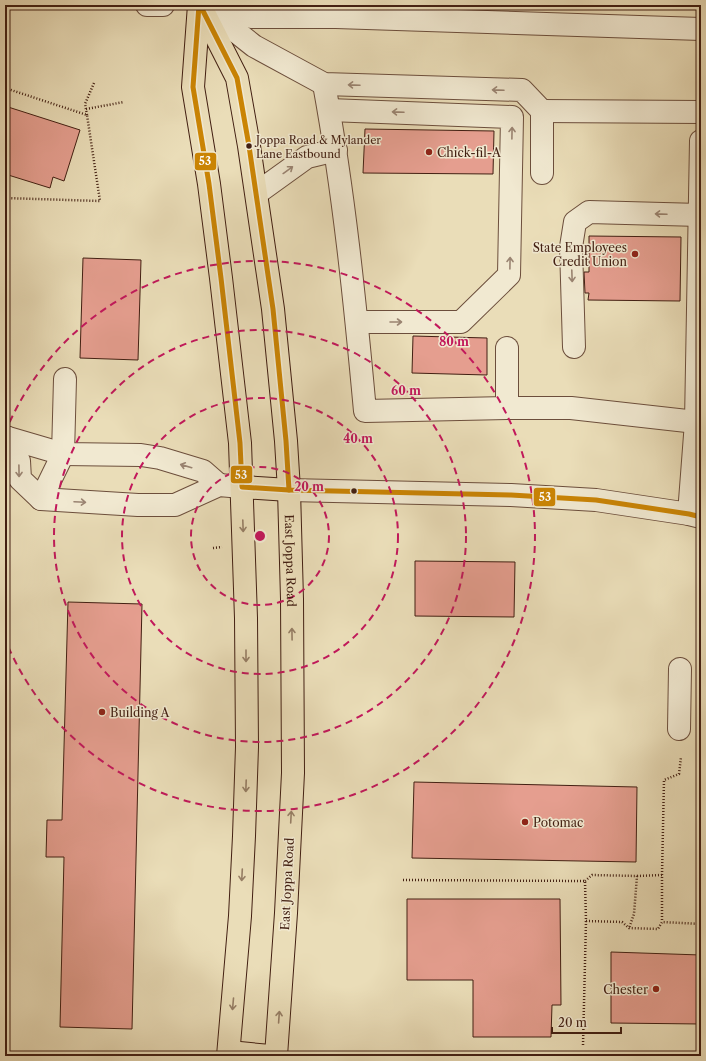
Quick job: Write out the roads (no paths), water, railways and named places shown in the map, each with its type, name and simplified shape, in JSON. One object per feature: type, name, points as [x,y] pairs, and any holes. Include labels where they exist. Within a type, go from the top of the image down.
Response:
[{"type":"main road","name":"East Joppa Road","points":[[200,5],[237,78],[257,193],[273,309],[286,441],[289,490],[293,670],[293,773],[286,913],[276,1056]]},
{"type":"main road","points":[[200,5],[193,87],[209,184],[240,443],[246,618],[247,748],[240,916],[229,1054],[270,1056]]},
{"type":"main road","points":[[242,487],[289,490]]},
{"type":"street","points":[[147,5],[163,5]]},
{"type":"street","points":[[200,5],[254,46],[324,84],[522,90],[542,111],[542,173]]},
{"type":"street","points":[[207,5],[251,17],[336,17],[701,29]]},
{"type":"street","points":[[324,84],[336,150],[357,322],[365,411],[571,408],[696,422]]},
{"type":"street","points":[[329,110],[512,117],[510,275],[461,322],[357,322]]},
{"type":"street","points":[[542,111],[701,112]]},
{"type":"street","points":[[289,490],[519,495],[596,500],[695,515],[696,422],[700,314],[701,141]]},
{"type":"street","points":[[257,193],[307,158],[336,150]]},
{"type":"street","points":[[574,347],[570,247],[575,222],[589,212],[700,215]]},
{"type":"street","points":[[507,348],[507,408]]},
{"type":"street","points":[[41,499],[63,454],[65,379]]},
{"type":"street","points":[[5,437],[63,454],[141,455],[160,458],[203,471],[219,486]]},
{"type":"street","points":[[5,437],[19,461],[20,480],[41,499],[138,505],[176,505],[219,486],[242,487]]},
{"type":"street","points":[[679,729],[680,669]]},
{"type":"place","name":"Joppa Road & Mylander Lane Eastbound","points":[[249,146]]},
{"type":"place","name":"Chick-fil-A","points":[[429,152]]},
{"type":"place","name":"State Employees Credit Union","points":[[635,254]]},
{"type":"place","name":"Building A","points":[[102,712]]},
{"type":"place","name":"Potomac","points":[[525,822]]},
{"type":"place","name":"Chester","points":[[656,989]]}]
